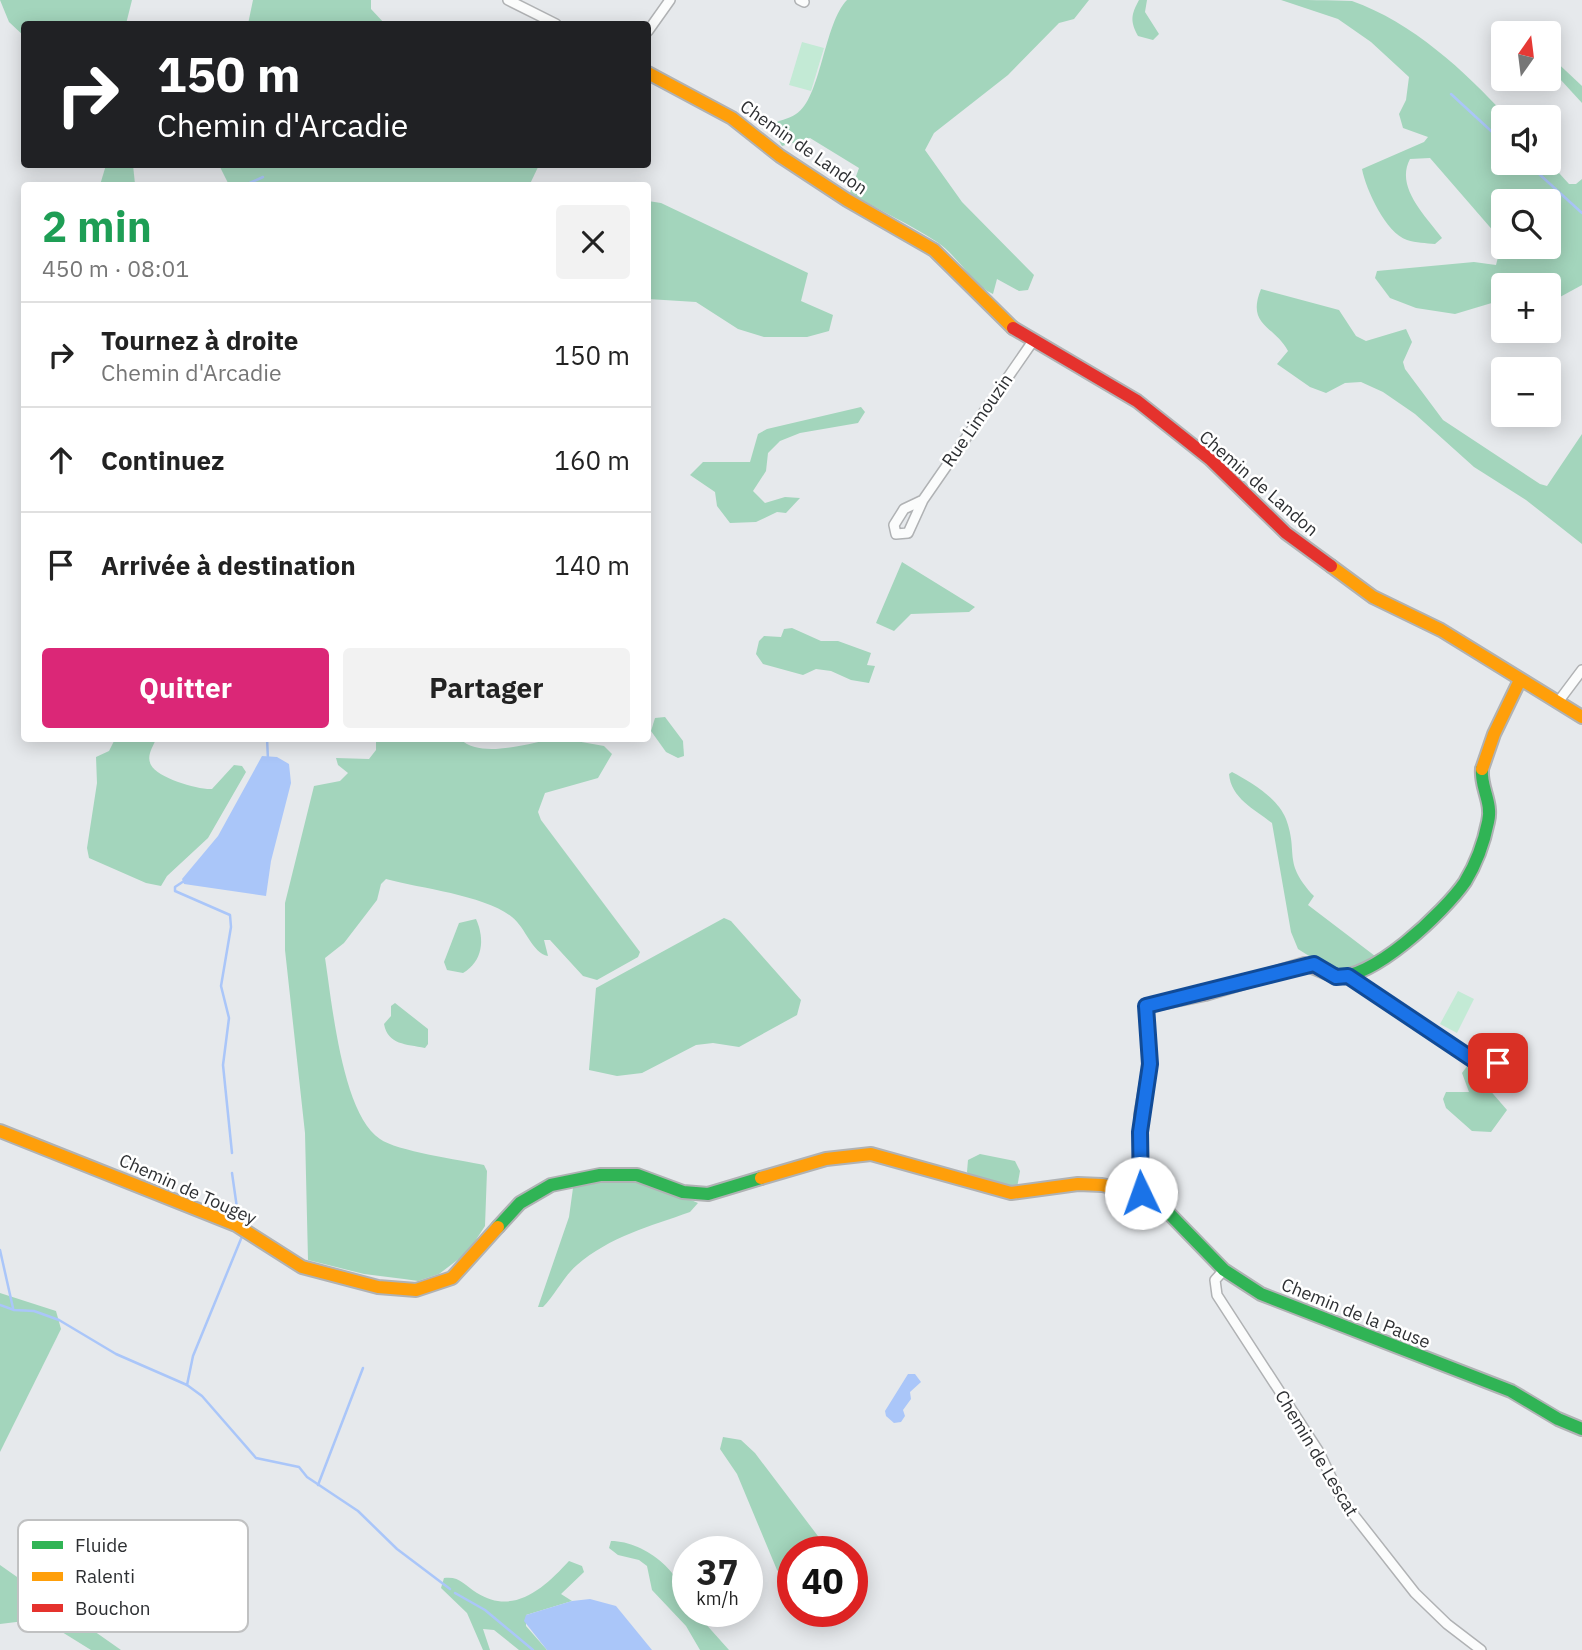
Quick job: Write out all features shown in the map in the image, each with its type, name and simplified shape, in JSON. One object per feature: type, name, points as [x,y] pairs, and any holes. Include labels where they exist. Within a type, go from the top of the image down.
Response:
[{"type":"street","points":[[508,0],[550,21]]},
{"type":"street","points":[[651,27],[670,0]]},
{"type":"street","name":"Chemin de Landon","points":[[651,75],[732,118],[780,156],[847,200],[934,250],[989,307],[1032,341],[1137,401],[1210,459],[1286,533],[1355,585],[1390,607],[1441,630],[1582,717]]},
{"type":"street","name":"Rue Limouzin","points":[[923,500],[1032,341]]},
{"type":"street","points":[[1558,702],[1582,670]]},
{"type":"street","points":[[1141,1193],[1140,1138],[1150,1064],[1146,1006],[1205,993],[1305,964],[1314,964],[1336,977],[1348,976],[1401,947],[1461,888],[1469,875],[1491,810],[1482,783],[1483,765],[1520,680]]},
{"type":"street","points":[[1348,976],[1478,1063],[1498,1063]]},
{"type":"street","name":"Chemin de Tougey","points":[[0,1131],[236,1225],[302,1267],[377,1287],[406,1290],[426,1288],[452,1278],[520,1203],[534,1192],[551,1185],[600,1175],[637,1175],[683,1192],[708,1194],[826,1158],[872,1154],[1011,1193],[1078,1184],[1102,1185],[1141,1193]]},
{"type":"street","name":"Chemin de la Pause","points":[[1141,1193],[1158,1202],[1224,1269],[1244,1284],[1280,1303],[1511,1391],[1558,1419],[1582,1429]]},
{"type":"street","name":"Chemin de Lescat","points":[[1224,1269],[1215,1280],[1217,1296],[1319,1452],[1341,1498],[1415,1593],[1447,1624],[1481,1650]]},
{"type":"green space","points":[[0,0],[132,0],[127,21],[21,21],[21,33],[9,22]]},
{"type":"green space","points":[[253,0],[371,0],[371,9],[382,21],[249,21]]},
{"type":"green space","points":[[847,0],[1089,0],[1074,19],[1059,23],[1008,75],[934,133],[925,150],[962,202],[1034,275],[1028,290],[1019,291],[997,279],[993,294],[986,290],[937,242],[850,193],[859,168],[810,138],[782,146],[770,124],[793,116],[804,106],[817,77],[833,25]]},
{"type":"green space","points":[[1139,0],[1147,0],[1145,12],[1159,34],[1153,40],[1138,36],[1134,26],[1133,14]]},
{"type":"green space","points":[[1281,0],[1352,1],[1396,22],[1436,50],[1474,82],[1496,105],[1491,105],[1491,175],[1561,175],[1569,184],[1576,184],[1582,179],[1582,285],[1561,296],[1561,273],[1491,273],[1491,303],[1455,314],[1416,308],[1390,298],[1375,278],[1377,271],[1474,262],[1496,265],[1498,259],[1561,259],[1561,189],[1491,189],[1491,228],[1430,158],[1410,159],[1406,169],[1409,190],[1420,210],[1442,238],[1435,244],[1407,240],[1399,236],[1372,199],[1362,169],[1424,142],[1428,137],[1403,128],[1399,114],[1406,100],[1409,77],[1371,42],[1338,19]]},
{"type":"green space","points":[[802,42],[824,48],[811,91],[789,85]]},
{"type":"green space","points":[[1561,66],[1582,86],[1582,103],[1561,80]]},
{"type":"green space","points":[[105,168],[133,168],[135,182],[101,182]]},
{"type":"green space","points":[[221,168],[538,168],[531,182],[228,182]]},
{"type":"green space","points":[[651,201],[661,203],[808,273],[801,301],[833,315],[829,331],[807,337],[764,337],[738,329],[696,302],[651,299]]},
{"type":"green space","points":[[1261,289],[1339,310],[1356,336],[1366,341],[1406,329],[1412,342],[1403,362],[1405,369],[1443,420],[1540,484],[1547,486],[1582,434],[1582,544],[1526,500],[1474,467],[1415,414],[1383,392],[1361,382],[1345,383],[1326,393],[1310,387],[1277,364],[1288,351],[1259,318],[1257,301]]},
{"type":"green space","points":[[861,407],[865,412],[858,423],[800,433],[780,441],[768,453],[766,471],[753,491],[765,503],[785,497],[800,498],[786,513],[777,512],[756,522],[730,523],[717,506],[715,492],[690,475],[703,462],[750,462],[758,434],[767,429]]},
{"type":"green space","points":[[902,562],[975,607],[969,612],[911,614],[894,631],[876,623]]},
{"type":"green space","points":[[792,628],[821,641],[838,641],[871,653],[867,665],[875,666],[869,683],[851,680],[831,671],[816,669],[803,675],[763,664],[756,654],[759,641],[764,636],[781,637],[784,629]]},
{"type":"green space","points":[[665,717],[683,741],[684,756],[678,758],[666,752],[651,731],[655,718]]},
{"type":"green space","points":[[114,742],[155,742],[150,762],[155,770],[170,779],[206,789],[212,789],[234,765],[242,766],[246,772],[208,838],[167,876],[161,886],[146,883],[89,858],[87,848],[97,783],[96,757],[109,751]]},
{"type":"green space","points":[[376,742],[464,742],[494,749],[540,742],[582,742],[604,746],[612,754],[598,778],[545,793],[538,812],[541,820],[640,952],[638,957],[597,980],[583,976],[550,940],[544,940],[548,956],[542,954],[517,922],[500,909],[470,898],[386,879],[381,884],[377,900],[344,943],[325,958],[335,1028],[348,1082],[356,1106],[367,1126],[380,1139],[414,1151],[484,1165],[487,1171],[485,1226],[468,1252],[439,1274],[418,1281],[364,1274],[308,1260],[305,1133],[285,950],[285,903],[314,786],[340,781],[348,773],[338,765],[336,758],[369,759],[376,750]]},
{"type":"green space","points":[[1232,772],[1263,791],[1282,811],[1290,831],[1298,875],[1314,896],[1308,905],[1375,956],[1339,975],[1298,949],[1291,932],[1272,823],[1251,808],[1234,790],[1229,774]]},
{"type":"green space","points":[[724,918],[731,921],[801,1000],[797,1015],[739,1047],[713,1043],[696,1045],[642,1073],[617,1076],[589,1070],[596,988]]},
{"type":"green space","points":[[476,919],[481,942],[475,962],[463,973],[447,970],[444,962],[459,923]]},
{"type":"green space","points":[[1458,991],[1474,999],[1457,1033],[1440,1024]]},
{"type":"green space","points":[[395,1003],[428,1029],[428,1044],[425,1048],[399,1042],[389,1036],[384,1024],[391,1016],[391,1006]]},
{"type":"green space","points":[[1468,1065],[1507,1110],[1491,1132],[1472,1131],[1446,1108],[1443,1099],[1446,1092],[1469,1092],[1462,1073]]},
{"type":"green space","points":[[980,1154],[1015,1161],[1020,1171],[1017,1188],[972,1178],[967,1172],[968,1160]]},
{"type":"green space","points":[[631,1179],[649,1182],[698,1203],[690,1212],[631,1233],[589,1255],[572,1269],[543,1307],[538,1307],[569,1217],[573,1188],[600,1180]]},
{"type":"green space","points":[[0,1293],[56,1311],[61,1329],[0,1452]]},
{"type":"green space","points":[[723,1437],[741,1440],[755,1453],[818,1536],[777,1536],[777,1570],[737,1474],[720,1449]]},
{"type":"green space","points":[[611,1541],[624,1543],[638,1547],[663,1563],[672,1573],[672,1611],[652,1590],[647,1566],[639,1560],[618,1555],[609,1548]]},
{"type":"green space","points":[[569,1561],[582,1566],[584,1572],[561,1594],[572,1601],[526,1615],[526,1626],[547,1650],[519,1650],[494,1630],[483,1629],[490,1650],[483,1650],[467,1613],[441,1588],[444,1578],[454,1578],[491,1599],[503,1602],[516,1600],[539,1589]]},
{"type":"green space","points":[[0,1565],[18,1578],[18,1622],[0,1624]]},
{"type":"green space","points":[[687,1627],[708,1627],[729,1650],[700,1650]]},
{"type":"green space","points":[[62,1632],[95,1632],[121,1650],[91,1650]]},
{"type":"water","points":[[262,756],[277,757],[289,764],[291,783],[271,861],[266,896],[184,884],[182,879],[218,836]]},
{"type":"water","points":[[908,1374],[915,1374],[921,1382],[910,1392],[911,1399],[903,1410],[905,1416],[901,1422],[894,1423],[886,1416],[885,1411]]},
{"type":"water","points":[[590,1599],[616,1606],[652,1650],[547,1650],[524,1621],[526,1615],[572,1601]]},
{"type":"waterway","points":[[1451,94],[1491,131]]},
{"type":"waterway","points":[[1540,175],[1582,213]]},
{"type":"waterway","points":[[252,182],[263,177]]},
{"type":"waterway","points":[[267,742],[268,760]]},
{"type":"waterway","points":[[184,881],[175,887],[175,891],[230,915],[231,927],[221,986],[229,1018],[223,1065],[232,1153]]},
{"type":"waterway","points":[[232,1173],[239,1222]]},
{"type":"waterway","points":[[187,1385],[193,1356],[243,1234]]},
{"type":"waterway","points":[[0,1250],[13,1308]]},
{"type":"waterway","points":[[0,1305],[14,1310],[34,1311],[59,1320],[116,1354],[187,1385],[202,1396],[256,1458],[299,1467],[307,1477],[358,1511],[397,1549],[450,1589]]},
{"type":"waterway","points":[[318,1485],[363,1368]]},
{"type":"waterway","points":[[455,1593],[485,1610],[533,1650]]},
{"type":"traffic: fast","points":[[1332,975],[1347,975],[1385,958],[1424,927],[1465,882],[1479,853],[1489,815],[1482,769]]},
{"type":"traffic: fast","points":[[498,1227],[520,1203],[551,1185],[600,1175],[637,1175],[683,1192],[708,1194],[761,1178]]},
{"type":"traffic: fast","points":[[1141,1193],[1158,1202],[1224,1270],[1261,1294],[1511,1391],[1558,1419],[1582,1429]]},
{"type":"traffic: slow","points":[[651,75],[732,118],[780,156],[847,200],[934,250],[1013,328]]},
{"type":"traffic: slow","points":[[1331,566],[1373,597],[1441,630],[1582,717]]},
{"type":"traffic: slow","points":[[1482,769],[1494,734],[1520,680]]},
{"type":"traffic: slow","points":[[0,1131],[236,1225],[302,1267],[378,1287],[416,1290],[452,1278],[498,1227]]},
{"type":"traffic: slow","points":[[761,1178],[826,1159],[871,1154],[1011,1193],[1078,1184],[1102,1185],[1141,1193]]},
{"type":"traffic: jam","points":[[1013,328],[1137,401],[1210,459],[1286,533],[1331,566]]},
{"type":"traffic: jam","points":[[1141,1193],[1141,1115],[1150,1064],[1146,1006],[1205,994],[1305,964],[1332,975]]},
{"type":"route","points":[[1141,1193],[1140,1132],[1150,1064],[1146,1006],[1156,1002],[1205,993],[1305,964],[1314,964],[1336,977],[1348,976],[1478,1063],[1498,1063]]}]
